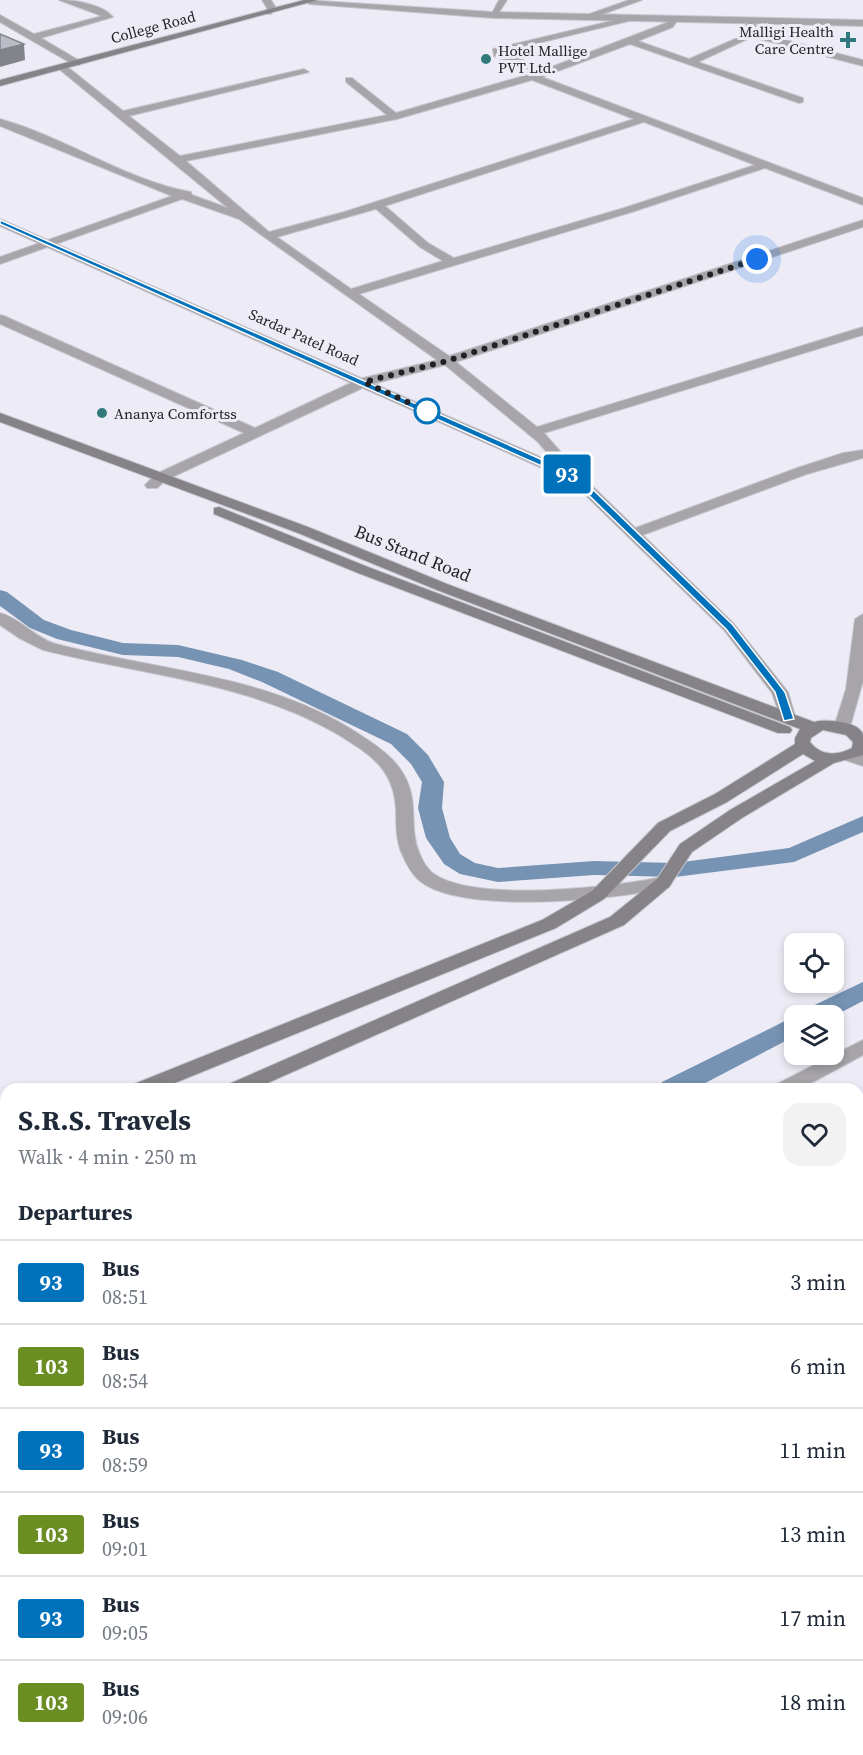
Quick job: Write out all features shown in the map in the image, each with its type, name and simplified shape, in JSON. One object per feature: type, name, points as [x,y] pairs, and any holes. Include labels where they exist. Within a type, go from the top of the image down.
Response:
[{"type":"main road","name":"College Road","points":[[0,83],[312,1]]},
{"type":"main road","name":"Bus Stand Road","points":[[0,417],[374,574],[806,737]]},
{"type":"main road","name":"Bus Stand Road","points":[[0,428],[157,481],[788,719],[806,737]]},
{"type":"main road","points":[[156,1083],[549,924],[604,888],[656,833],[760,775],[806,737],[842,727],[861,738],[860,750],[857,758],[831,758],[814,754],[806,737]]},
{"type":"main road","points":[[250,1083],[617,921],[665,880],[686,848],[736,814],[831,758]]},
{"type":"street","points":[[33,37],[108,17],[104,13],[63,0]]},
{"type":"street","points":[[266,0],[272,8],[268,12]]},
{"type":"street","points":[[493,15],[503,0]]},
{"type":"street","points":[[583,18],[638,0]]},
{"type":"street","points":[[312,1],[493,15],[628,20],[863,23]]},
{"type":"street","points":[[0,18],[77,63]]},
{"type":"street","points":[[543,71],[497,54],[496,51],[628,20]]},
{"type":"street","points":[[177,160],[394,116],[531,76],[670,25],[673,20]]},
{"type":"street","points":[[750,34],[751,22]]},
{"type":"street","points":[[687,63],[750,34],[863,63]]},
{"type":"street","points":[[629,41],[799,100]]},
{"type":"street","points":[[62,67],[210,186],[245,219],[447,361],[535,432],[576,478]]},
{"type":"street","points":[[122,114],[304,72]]},
{"type":"street","points":[[531,76],[647,118],[863,202]]},
{"type":"street","points":[[349,80],[394,116]]},
{"type":"street","points":[[268,236],[377,204],[647,118]]},
{"type":"street","points":[[0,122],[245,219]]},
{"type":"street","points":[[349,293],[628,210],[764,165]]},
{"type":"street","points":[[0,261],[210,186]]},
{"type":"street","points":[[377,204],[424,245],[454,263]]},
{"type":"street","name":"Sardar Patel Road","points":[[0,222],[576,478],[729,627],[780,692],[788,719]]},
{"type":"street","points":[[157,481],[253,432],[364,382],[447,361],[863,223]]},
{"type":"street","points":[[0,320],[253,432]]},
{"type":"street","points":[[535,432],[863,331]]},
{"type":"street","points":[[635,533],[802,471],[848,456],[863,454]]},
{"type":"street","points":[[0,618],[24,635],[49,647],[213,682],[291,708],[354,738],[380,756],[397,773],[402,784],[406,807],[408,848],[426,878],[445,886],[475,892],[604,888],[665,880]]},
{"type":"street","points":[[842,727],[854,689],[863,619]]},
{"type":"street","points":[[795,1083],[863,1047]]},
{"type":"building","points":[[0,34],[24,44],[0,50]]},
{"type":"waterway","points":[[0,596],[37,624],[64,635],[123,649],[178,651],[235,664],[270,677],[399,739],[420,760],[433,782],[430,808],[438,838],[452,859],[468,869],[498,875],[594,868],[675,870],[794,855],[863,823]]},
{"type":"waterway","points":[[834,1005],[863,990]]},
{"type":"waterway","points":[[684,1083],[784,1031]]},
{"type":"bus line","name":"93","points":[[0,222],[576,478],[729,627],[780,692],[788,719]]},
{"type":"place","name":"Malligi Health Care Centre","points":[[848,40]]},
{"type":"place","name":"Hotel Mallige PVT Ltd.","points":[[486,59]]},
{"type":"place","name":"Ananya Comfortss","points":[[102,413]]},
{"type":"route","points":[[427,411],[364,382],[447,361],[757,259]]}]
